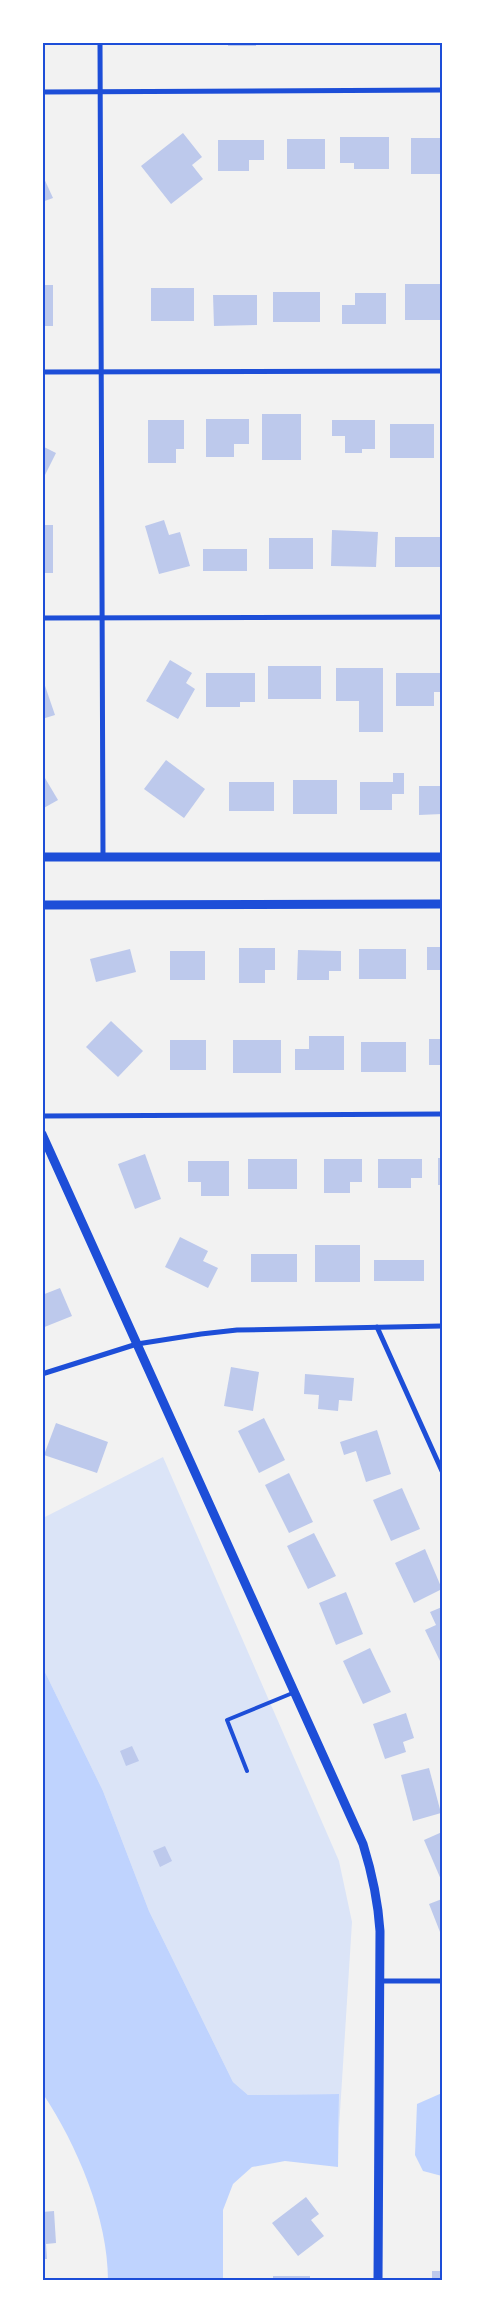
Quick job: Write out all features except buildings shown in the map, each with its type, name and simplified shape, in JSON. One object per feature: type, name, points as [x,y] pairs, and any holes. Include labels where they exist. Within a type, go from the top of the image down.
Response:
[{"type":"street","points":[[100,42],[103,857]]},
{"type":"street","points":[[42,92],[442,90]]},
{"type":"street","points":[[42,372],[442,371]]},
{"type":"street","points":[[42,618],[442,617]]},
{"type":"street","points":[[42,857],[442,857]]},
{"type":"street","points":[[42,905],[442,904]]},
{"type":"street","points":[[42,1116],[442,1114]]},
{"type":"street","points":[[42,1134],[364,1844],[373,1874],[379,1913],[378,2280]]},
{"type":"street","points":[[42,1374],[137,1344],[237,1330],[442,1326]]},
{"type":"street","points":[[377,1327],[442,1471]]},
{"type":"street","points":[[379,1980],[442,1981]]},
{"type":"lane","points":[[247,1771],[227,1720],[294,1692]]},
{"type":"shaded area","points":[[163,1457],[339,1861],[352,1922],[339,2128],[339,2094],[248,2095],[233,2082],[149,1911],[103,1791],[43,1668],[43,1518]]},
{"type":"water","points":[[43,1668],[103,1791],[149,1911],[233,2082],[248,2095],[339,2094],[338,2167],[285,2161],[252,2167],[233,2184],[223,2210],[223,2280],[108,2280],[103,2232],[88,2183],[68,2136],[43,2094]]},
{"type":"water","points":[[442,2093],[442,2176],[423,2171],[415,2155],[417,2104]]}]
